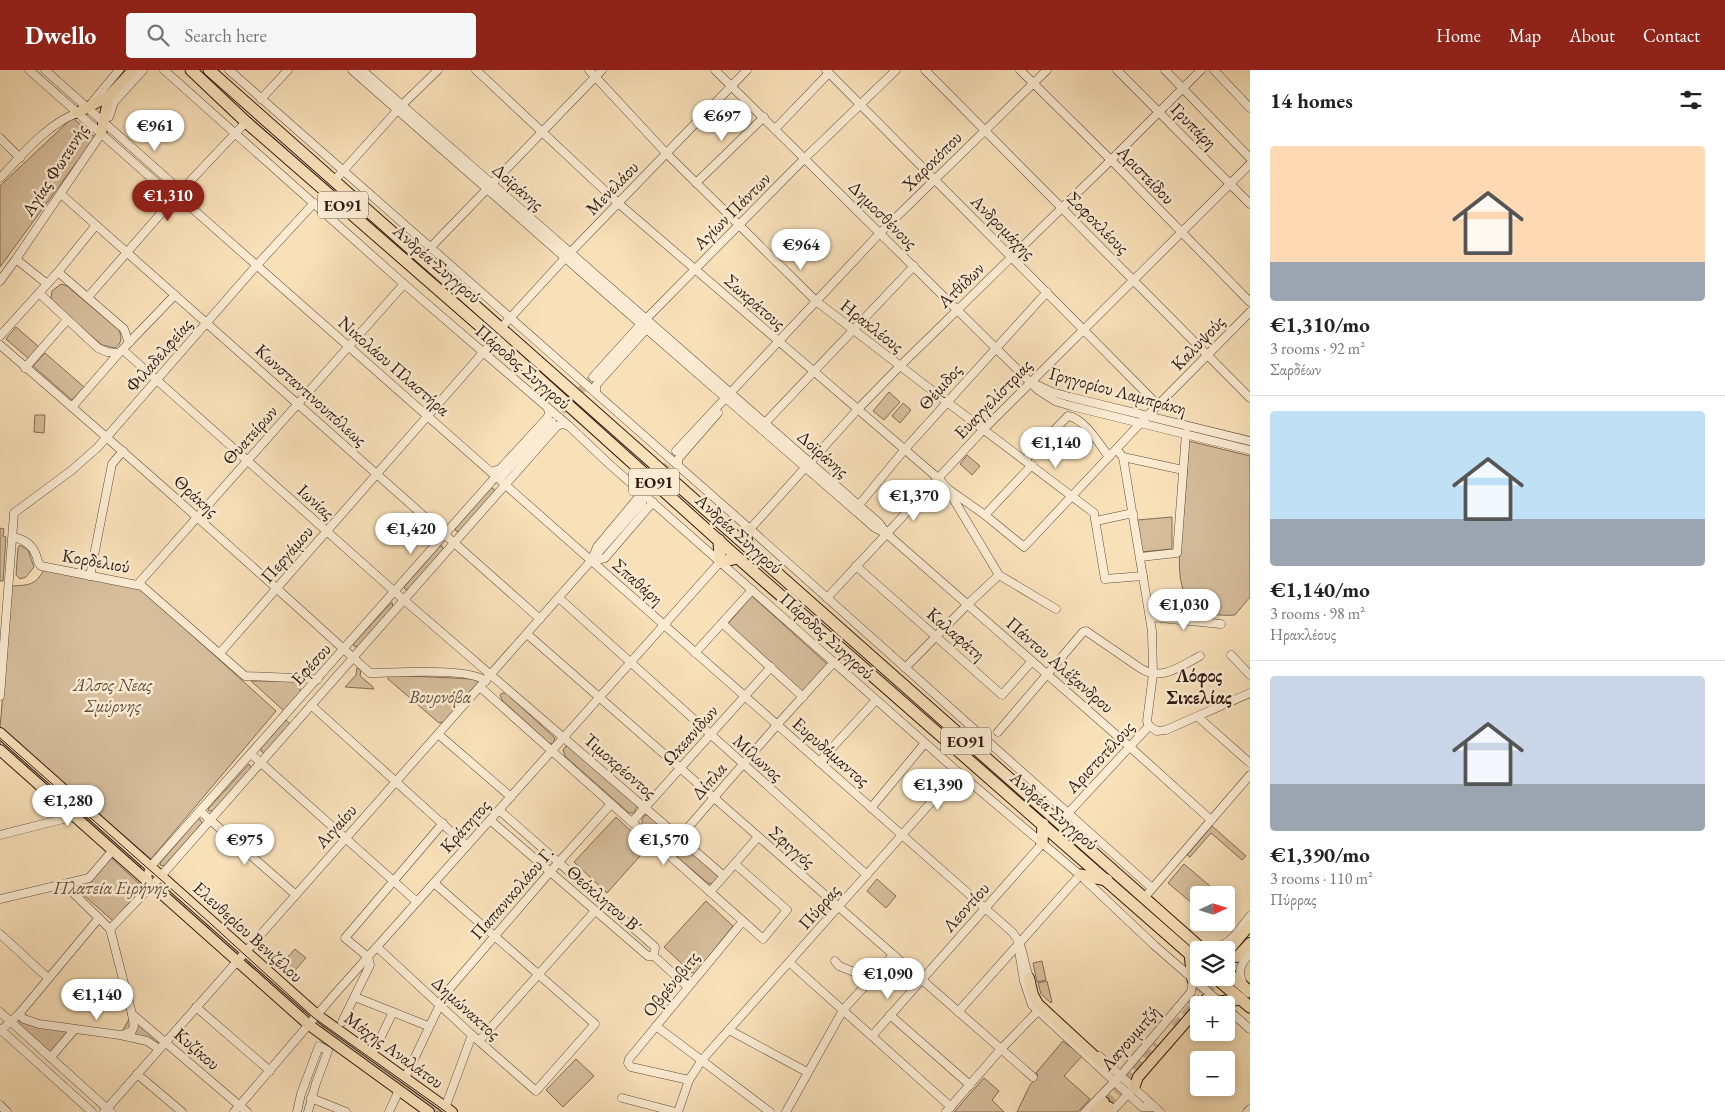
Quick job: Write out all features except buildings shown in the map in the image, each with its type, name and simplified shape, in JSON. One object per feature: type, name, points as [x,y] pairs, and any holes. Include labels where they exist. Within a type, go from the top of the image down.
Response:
[{"type":"highway","name":"Ανδρέα Συγγρού","points":[[191,70],[246,122],[495,339],[738,558],[1106,880],[1190,947]]},
{"type":"highway","name":"Ανδρέα Συγγρού","points":[[209,70],[1144,898],[1190,946]]},
{"type":"highway","points":[[734,536],[743,534],[750,529]]},
{"type":"highway","points":[[746,546],[746,536],[750,529]]},
{"type":"highway","points":[[719,540],[720,562],[738,558]]},
{"type":"highway","points":[[1042,844],[1043,824]]},
{"type":"highway","points":[[1080,876],[1106,880]]},
{"type":"highway","points":[[1235,981],[1245,992],[1250,1007]]},
{"type":"highway","points":[[1233,986],[1245,992]]},
{"type":"main road","name":"Αγίας Φωτεινής","points":[[77,113],[109,96],[133,70]]},
{"type":"main road","name":"Αγίας Φωτεινής","points":[[101,134],[106,124],[109,96]]},
{"type":"main road","name":"Ελευθερίου Βενιζέλου","points":[[0,733],[316,1015]]},
{"type":"main road","name":"Ελευθερίου Βενιζέλου","points":[[0,750],[309,1026]]},
{"type":"main road","points":[[1236,957],[1250,925]]},
{"type":"main road","points":[[1236,957],[1250,943]]},
{"type":"main road","points":[[1029,978],[1033,995],[1038,1004],[1102,1063]]},
{"type":"main road","name":"Μάχης Αναλάτου","points":[[316,1015],[448,1110]]},
{"type":"main road","points":[[1131,1091],[1138,1076],[1190,1018]]},
{"type":"main road","name":"Μάχης Αναλάτου","points":[[309,1026],[429,1112]]},
{"type":"main road","name":"Λαγουμιτζή","points":[[1094,1112],[1107,1108]]},
{"type":"street","name":"Νικολάου Πλαστήρα","points":[[29,70],[166,191],[177,195],[496,475]]},
{"type":"street","name":"Νικολάου Πλαστήρα","points":[[45,70],[172,183],[177,195]]},
{"type":"street","points":[[88,107],[119,70]]},
{"type":"street","name":"Αγίας Φωτεινής","points":[[106,124],[113,105],[143,70]]},
{"type":"street","name":"Πάροδος Συγγρού","points":[[164,70],[404,284],[569,426],[876,700],[1080,876],[1190,977]]},
{"type":"street","name":"Πάροδος Συγγρού","points":[[229,70],[750,529],[1152,888]]},
{"type":"street","points":[[261,99],[288,70]]},
{"type":"street","name":"Δοϊράνης","points":[[352,70],[400,108],[727,396],[808,465],[859,505],[879,523],[887,534]]},
{"type":"street","name":"Δοϊράνης","points":[[362,70],[400,108]]},
{"type":"street","points":[[334,181],[400,108],[438,70]]},
{"type":"street","name":"Σωκράτους","points":[[476,70],[618,203],[694,270],[905,449],[948,489],[985,515],[1024,548]]},
{"type":"street","name":"Ηρακλέους","points":[[589,70],[666,153],[816,301],[983,430],[1073,496],[1094,513],[1096,521]]},
{"type":"street","points":[[430,248],[602,70]]},
{"type":"street","name":"Δημοσθένους","points":[[714,70],[764,117],[1030,382]]},
{"type":"street","name":"Μενελάου","points":[[500,328],[567,255],[747,70]]},
{"type":"street","name":"Αγίων Πάντων","points":[[593,377],[694,270],[896,70]]},
{"type":"street","name":"Σοφοκλέους","points":[[925,70],[1250,398]]},
{"type":"street","name":"Αριστείδου","points":[[1020,70],[1250,302]]},
{"type":"street","name":"Χαροκόπου","points":[[676,452],[880,233],[1047,70]]},
{"type":"street","name":"Γρυπάρη","points":[[1116,70],[1250,204]]},
{"type":"street","points":[[1165,70],[1250,158]]},
{"type":"street","name":"Ατθίδων","points":[[750,529],[858,409],[900,366],[1201,70]]},
{"type":"street","points":[[1214,70],[1250,108]]},
{"type":"street","points":[[775,129],[827,72]]},
{"type":"street","name":"Ανδρομάχης","points":[[827,72],[1158,405]]},
{"type":"street","points":[[62,100],[62,119]]},
{"type":"street","points":[[0,178],[47,131],[62,119],[77,113]]},
{"type":"street","points":[[696,183],[764,117]]},
{"type":"street","points":[[88,297],[177,195],[246,122]]},
{"type":"street","name":"Αγίας Φωτεινής","points":[[0,281],[101,134]]},
{"type":"street","points":[[0,138],[20,158]]},
{"type":"street","name":"Ευαγγελίστριας","points":[[827,598],[983,430],[1250,164]]},
{"type":"street","name":"Κωνσταντινουπόλεως","points":[[61,194],[540,619]]},
{"type":"street","name":"Φιλαδελφείας","points":[[13,537],[14,513],[72,470],[107,437],[257,265],[314,203]]},
{"type":"street","points":[[0,336],[40,293],[96,225]]},
{"type":"street","points":[[16,259],[47,284]]},
{"type":"street","points":[[765,423],[914,266]]},
{"type":"street","name":"Ιωνίας","points":[[58,272],[124,329],[124,349],[247,461],[468,656],[485,681]]},
{"type":"street","name":"Θυατείρων","points":[[138,584],[404,284]]},
{"type":"street","name":"Θέμιδος","points":[[859,505],[905,449],[995,347],[1047,292]]},
{"type":"street","name":"Ιωνίας","points":[[40,293],[98,348],[107,352],[124,349]]},
{"type":"street","points":[[72,407],[175,295]]},
{"type":"street","name":"Καλυψούς","points":[[1024,548],[1148,415],[1250,312]]},
{"type":"street","points":[[25,368],[67,320]]},
{"type":"street","name":"Αγίων Πάντων","points":[[582,382],[645,322]]},
{"type":"street","name":"Αγίων Πάντων","points":[[596,393],[596,385],[645,322]]},
{"type":"street","name":"Περγάμου","points":[[220,653],[495,339]]},
{"type":"street","name":"Θράκης","points":[[0,345],[123,451],[370,673],[461,672]]},
{"type":"street","name":"Γρηγορίου Λαμπράκη","points":[[1030,382],[1052,392],[1250,441]]},
{"type":"street","name":"Γρηγορίου Λαμπράκη","points":[[1030,382],[1038,390],[1055,401],[1250,450]]},
{"type":"street","name":"Δοϊράνης","points":[[727,396],[765,423],[875,528],[887,534]]},
{"type":"street","name":"Χαροκόπου","points":[[664,454],[671,450],[727,396]]},
{"type":"street","name":"Χαροκόπου","points":[[678,466],[678,459],[727,396]]},
{"type":"street","points":[[496,475],[547,418],[549,414],[548,408]]},
{"type":"street","points":[[985,515],[1068,416],[1090,431],[1109,457]]},
{"type":"street","points":[[496,475],[552,422]]},
{"type":"street","name":"Εφέσου","points":[[110,930],[161,876],[557,426],[562,424],[569,426]]},
{"type":"street","points":[[1140,557],[1177,553],[1186,433]]},
{"type":"street","points":[[1117,450],[1123,457],[1150,617],[1153,645],[1153,674],[1147,721],[1149,726]]},
{"type":"street","points":[[90,576],[112,464],[123,451]]},
{"type":"street","points":[[1123,457],[1183,470]]},
{"type":"street","points":[[496,475],[592,561]]},
{"type":"street","name":"Εφέσου","points":[[151,866],[496,475]]},
{"type":"street","points":[[948,489],[1000,575],[1056,609]]},
{"type":"street","name":"Αιγαίου","points":[[592,561],[597,547],[642,493]]},
{"type":"street","name":"Αιγαίου","points":[[592,561],[605,558],[653,502]]},
{"type":"street","name":"Αιγαίου","points":[[107,1111],[166,1041],[642,504]]},
{"type":"street","points":[[1133,513],[1096,521],[1105,579],[1143,576]]},
{"type":"street","name":"Πάντου Αλέξανδρου","points":[[887,534],[1211,820]]},
{"type":"street","points":[[0,696],[13,537]]},
{"type":"street","name":"Κορδελιού","points":[[13,537],[23,540],[32,547],[38,564],[42,566],[138,584],[145,588],[245,676],[318,678]]},
{"type":"street","name":"Σπαθάρη","points":[[592,561],[664,625]]},
{"type":"street","name":"Κράτητος","points":[[237,1109],[309,1026],[316,1015],[720,562]]},
{"type":"street","name":"Καλαφάτη","points":[[856,566],[1002,695],[1032,661]]},
{"type":"street","points":[[905,668],[968,604],[1000,575]]},
{"type":"street","points":[[695,652],[752,590]]},
{"type":"street","name":"Μίλωνος","points":[[559,598],[867,875]]},
{"type":"street","points":[[1150,617],[1221,624]]},
{"type":"street","points":[[722,623],[803,697]]},
{"type":"street","name":"Ευρυδάμαντος","points":[[664,625],[1014,934],[1020,944],[1029,978],[1040,1000],[1117,1078],[1131,1091],[1157,1109]]},
{"type":"street","points":[[998,732],[1048,675],[1078,637],[1086,631],[1146,672],[1153,674],[1170,672],[1200,656]]},
{"type":"street","name":"Σφιγγός","points":[[527,634],[1033,1077]]},
{"type":"street","points":[[1231,655],[1250,675]]},
{"type":"street","points":[[468,656],[461,672],[481,677],[485,681]]},
{"type":"street","name":"Δίπλα","points":[[666,853],[834,662]]},
{"type":"street","name":"Ωκεανίδων","points":[[632,822],[771,668]]},
{"type":"street","name":"Τιμοκρέοντος","points":[[485,681],[564,737],[724,876]]},
{"type":"street","name":"Τιμοκρέοντος","points":[[485,681],[552,751],[763,939],[787,910],[735,864]]},
{"type":"street","name":"Αριστοτέλους","points":[[1059,823],[1149,726],[1157,731],[1162,731],[1250,693]]},
{"type":"street","points":[[820,762],[876,700]]},
{"type":"street","points":[[312,705],[467,846]]},
{"type":"street","points":[[1198,717],[1250,763]]},
{"type":"street","points":[[438,734],[511,797]]},
{"type":"street","points":[[871,808],[925,743]]},
{"type":"street","points":[[251,754],[417,902]]},
{"type":"street","name":"Πύρρας","points":[[677,1112],[689,1080],[702,1060],[958,772]]},
{"type":"street","points":[[1144,898],[1250,776]]},
{"type":"street","name":"Παπανικολάου Γ.","points":[[405,1078],[428,1026],[445,994],[558,862],[611,804]]},
{"type":"street","name":"Θεόκλητου Β΄","points":[[499,810],[654,947],[654,956]]},
{"type":"street","points":[[200,811],[296,895]]},
{"type":"street","points":[[0,835],[75,816]]},
{"type":"street","name":"Θεόκλητου Β΄","points":[[490,820],[648,956],[654,956],[688,987]]},
{"type":"street","points":[[342,1022],[370,965],[368,957],[345,938],[442,823]]},
{"type":"street","points":[[710,892],[758,837]]},
{"type":"street","name":"Λεοντίου","points":[[872,1036],[1042,844]]},
{"type":"street","points":[[0,899],[89,878],[113,850]]},
{"type":"street","points":[[151,866],[147,876],[152,885]]},
{"type":"street","points":[[958,1012],[1080,876]]},
{"type":"street","points":[[434,883],[538,975]]},
{"type":"street","points":[[64,884],[110,930],[134,1026],[132,1031],[120,1035]]},
{"type":"street","points":[[479,1041],[595,911]]},
{"type":"street","points":[[1230,941],[1250,916]]},
{"type":"street","points":[[92,1112],[0,1030],[19,1014],[98,918]]},
{"type":"street","name":"Οβρένοβιτς","points":[[689,1080],[631,1067],[628,1063],[629,1059],[743,921]]},
{"type":"street","points":[[0,934],[48,978]]},
{"type":"street","name":"Ευρυδάμαντος","points":[[1020,944],[1019,955],[1030,1003],[1037,1012],[1117,1078]]},
{"type":"street","name":"Δημώνακτος","points":[[377,947],[536,1091],[595,1024],[538,975]]},
{"type":"street","points":[[1245,992],[1236,957],[1250,953]]},
{"type":"street","points":[[786,1112],[843,1010],[893,956]]},
{"type":"street","points":[[835,961],[839,966],[854,972],[868,984]]},
{"type":"street","points":[[790,962],[949,1109],[1001,1049],[1037,1012]]},
{"type":"street","name":"Λαγουμιτζή","points":[[1085,1112],[1191,992],[1192,986]]},
{"type":"street","name":"Πάροδος Συγγρού","points":[[1200,986],[1212,996]]},
{"type":"street","points":[[354,997],[428,1026]]},
{"type":"street","points":[[196,1008],[270,1071]]},
{"type":"street","points":[[0,1012],[51,1057],[107,1111]]},
{"type":"street","points":[[375,1049],[393,1012]]},
{"type":"street","points":[[19,1014],[31,1022],[120,1035],[147,1041],[159,1049]]},
{"type":"street","name":"Κυζίκου","points":[[132,1014],[166,1041],[237,1109],[247,1112]]},
{"type":"street","points":[[890,1015],[970,1085]]},
{"type":"street","name":"Πάροδος Συγγρού","points":[[1235,1016],[1250,1029]]},
{"type":"street","name":"Λαγουμιτζή","points":[[1107,1108],[1131,1091],[1190,1024]]},
{"type":"street","points":[[656,1026],[770,1112]]},
{"type":"street","points":[[51,1057],[75,1029]]},
{"type":"street","points":[[729,1030],[807,1072]]},
{"type":"street","points":[[448,1110],[472,1035]]},
{"type":"street","points":[[297,1112],[301,1094],[319,1046],[328,1052],[316,1083],[308,1112]]},
{"type":"street","points":[[137,1074],[182,1112]]},
{"type":"street","points":[[306,1079],[316,1083]]},
{"type":"street","points":[[389,1112],[399,1090]]},
{"type":"street","points":[[311,1098],[346,1112]]},
{"type":"street","points":[[622,1098],[677,1112]]},
{"type":"street","points":[[0,1106],[8,1112]]},
{"type":"street","points":[[1247,1112],[1250,1109]]},
{"type":"green space","points":[[71,119],[74,119],[95,137],[0,267],[0,186]]},
{"type":"green space","points":[[61,284],[67,286],[119,330],[121,340],[115,348],[102,345],[53,303],[52,291]]},
{"type":"green space","points":[[16,327],[39,347],[29,359],[6,339]]},
{"type":"green space","points":[[45,353],[84,387],[72,400],[33,366]]},
{"type":"green space","points":[[889,392],[900,402],[884,420],[873,411]]},
{"type":"green space","points":[[903,403],[911,410],[900,423],[892,416]]},
{"type":"green space","points":[[35,415],[45,415],[44,433],[34,432]]},
{"type":"green space","points":[[1189,441],[1250,456],[1250,597],[1235,615],[1213,614],[1198,608],[1188,599],[1182,586],[1180,553]]},
{"type":"green space","points":[[967,455],[980,466],[972,475],[960,464]]},
{"type":"green space","points":[[491,488],[495,492],[460,532],[456,531],[455,529]]},
{"type":"green space","points":[[1172,517],[1172,549],[1141,552],[1137,520]]},
{"type":"green space","points":[[0,528],[4,529],[3,536],[6,537],[3,581],[0,581]]},
{"type":"green space","points":[[20,545],[28,550],[34,567],[26,577],[20,579],[16,575],[18,548]]},
{"type":"green space","points":[[440,546],[444,550],[409,590],[405,589],[404,587]]},
{"type":"green space","name":"Άλσος Νεας Σμύρνης","points":[[44,570],[141,589],[276,711],[151,859],[0,728],[12,586],[35,581]]},
{"type":"green space","points":[[752,596],[827,664],[802,692],[727,625]]},
{"type":"green space","points":[[392,602],[393,607],[359,646],[353,645],[354,643]]},
{"type":"green space","points":[[357,668],[361,670],[360,676],[374,689],[345,687],[356,675]]},
{"type":"green space","name":"Βουρνόβα","points":[[388,675],[473,679],[478,681],[478,685],[444,722],[439,723],[388,679]]},
{"type":"green space","points":[[251,681],[298,681],[300,683],[300,693],[284,711]]},
{"type":"green space","points":[[506,693],[555,738],[553,744],[549,743],[502,700],[500,695]]},
{"type":"green space","points":[[286,720],[290,724],[266,752],[261,751],[261,748]]},
{"type":"green space","points":[[0,735],[145,862],[138,869],[0,747]]},
{"type":"green space","points":[[566,746],[572,746],[638,804],[634,813],[629,813],[565,756],[563,750]]},
{"type":"green space","points":[[249,764],[251,768],[213,811],[209,811],[208,809]]},
{"type":"green space","points":[[645,815],[650,815],[674,837],[674,842],[671,846],[666,846],[642,824],[642,819]]},
{"type":"green space","points":[[616,817],[648,847],[607,893],[574,862]]},
{"type":"green space","points":[[198,819],[202,823],[164,866],[160,865],[160,863]]},
{"type":"green space","points":[[1212,826],[1246,856],[1242,860],[1211,833],[1190,857],[1187,855]]},
{"type":"green space","points":[[680,845],[685,846],[715,872],[718,877],[714,883],[709,884],[677,857],[677,849]]},
{"type":"green space","name":"Πλατεία Ειρήνης","points":[[109,856],[143,887],[113,921],[78,890]]},
{"type":"green space","points":[[1184,864],[1210,886],[1190,886],[1190,901],[1168,883]]},
{"type":"green space","points":[[877,879],[896,896],[886,908],[867,891]]},
{"type":"green space","points":[[706,901],[733,926],[695,973],[692,973],[664,947]]},
{"type":"green space","points":[[295,949],[306,958],[289,977],[278,968]]},
{"type":"green space","points":[[253,961],[306,1009],[301,1015],[244,964]]},
{"type":"green space","points":[[1042,961],[1046,980],[1037,982],[1033,963]]},
{"type":"green space","points":[[1047,981],[1051,1003],[1041,994],[1038,983]]},
{"type":"green space","points":[[19,1014],[24,1019],[75,1029],[51,1057],[11,1022]]},
{"type":"green space","points":[[132,1014],[166,1041],[159,1049],[120,1035]]},
{"type":"green space","points":[[325,1023],[449,1112],[435,1112],[319,1031]]},
{"type":"green space","points":[[1063,1041],[1082,1056],[1064,1076],[1090,1099],[1078,1112],[1017,1112],[1030,1085],[1038,1075],[1036,1073]]},
{"type":"green space","points":[[576,1059],[594,1076],[563,1107],[546,1090]]},
{"type":"green space","points":[[984,1078],[999,1091],[992,1100],[1004,1112],[954,1112]]},
{"type":"tunnel","points":[[553,420],[593,377]]},
{"type":"tunnel","points":[[644,502],[676,451]]},
{"type":"tunnel","points":[[1187,1002],[1200,986]]},
{"type":"tunnel","points":[[1175,1027],[1212,986]]},
{"type":"tunnel","points":[[1104,1102],[1154,1042]]},
{"type":"tunnel","points":[[1109,1107],[1140,1069]]},
{"type":"tram line","points":[[0,738],[211,924],[314,1018],[446,1112]]},
{"type":"district","name":"Λόφος Σικελίας","points":[[1199,686]]}]
